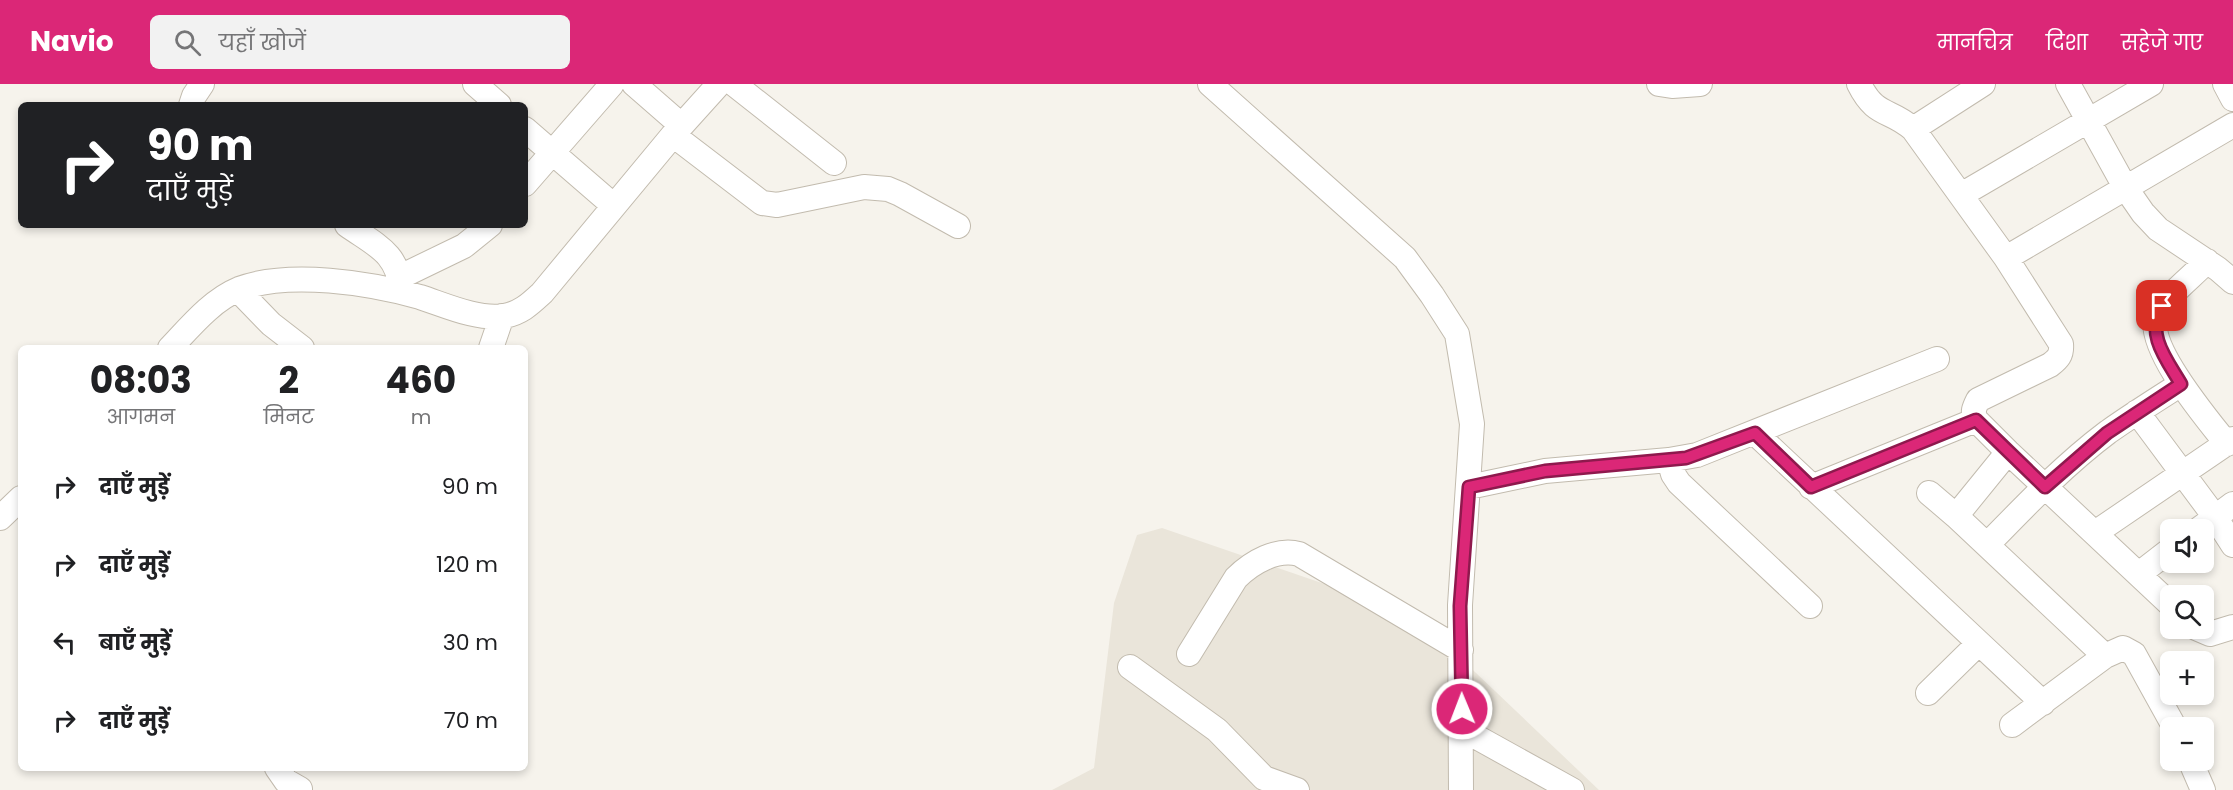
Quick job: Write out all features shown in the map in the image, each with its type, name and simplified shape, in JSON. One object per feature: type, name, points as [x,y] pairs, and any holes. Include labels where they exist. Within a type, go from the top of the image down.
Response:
[{"type":"street","points":[[192,102],[202,84]]},
{"type":"street","points":[[475,84],[495,102]]},
{"type":"street","points":[[528,181],[612,84]]},
{"type":"street","points":[[634,84],[677,130],[762,204],[777,205],[864,187],[876,188],[900,194],[958,226]]},
{"type":"street","points":[[173,345],[217,302],[238,290],[262,283],[292,280],[402,286],[470,313],[502,316],[523,311],[542,293],[677,130],[719,84]]},
{"type":"street","points":[[734,84],[834,163]]},
{"type":"street","points":[[1210,84],[1405,258],[1457,334],[1472,424],[1460,606],[1461,790]]},
{"type":"street","points":[[1659,84],[1672,86],[1700,84]]},
{"type":"street","points":[[1859,84],[1873,106],[1914,129],[2006,258],[2061,344],[2062,352],[2058,359],[2050,365],[1978,400],[1974,408],[1976,420],[2160,594]]},
{"type":"street","points":[[1914,129],[1983,84]]},
{"type":"street","points":[[2068,84],[2125,188],[2150,222],[2233,282]]},
{"type":"street","points":[[1961,195],[2151,84]]},
{"type":"street","points":[[2225,84],[2233,99]]},
{"type":"street","points":[[2006,258],[2233,125]]},
{"type":"street","points":[[528,132],[614,206]]},
{"type":"street","points":[[351,228],[382,249],[397,267],[402,286]]},
{"type":"street","points":[[402,286],[464,246],[486,228]]},
{"type":"street","points":[[2095,533],[2230,442],[2181,384],[2158,343],[2154,327],[2156,316],[2162,306],[2207,261]]},
{"type":"street","points":[[238,290],[295,345]]},
{"type":"street","points":[[491,345],[502,316]]},
{"type":"street","points":[[1469,487],[1545,471],[1669,460],[1697,455],[1937,359]]},
{"type":"street","points":[[1987,545],[2045,487],[2107,433],[2181,384]]},
{"type":"street","points":[[2138,412],[2216,517],[2233,545]]},
{"type":"street","points":[[1811,487],[1976,420]]},
{"type":"street","points":[[1755,433],[2043,703]]},
{"type":"street","points":[[1956,516],[2008,452]]},
{"type":"street","points":[[1669,460],[1679,483],[1810,606]]},
{"type":"street","points":[[1929,493],[2105,656]]},
{"type":"street","points":[[0,518],[18,501]]},
{"type":"street","points":[[1189,654],[1236,578],[1243,571],[1280,552],[1289,551],[1299,554],[1461,650]]},
{"type":"street","points":[[2139,574],[2160,558]]},
{"type":"street","points":[[2214,633],[2233,627]]},
{"type":"street","points":[[1928,693],[1979,643]]},
{"type":"street","points":[[2012,725],[2105,656],[2123,648],[2134,654],[2169,717]]},
{"type":"street","points":[[1130,667],[1217,730],[1264,778],[1297,790]]},
{"type":"street","points":[[1462,729],[1572,790]]},
{"type":"street","points":[[279,771],[286,781],[300,790],[303,771]]},
{"type":"street","points":[[2195,771],[2203,790]]},
{"type":"shaded area","points":[[1162,528],[1415,615],[1599,790],[1052,790],[1094,768],[1114,603],[1137,535]]},
{"type":"route","points":[[1462,709],[1460,606],[1469,487],[1545,471],[1686,458],[1755,433],[1811,487],[1976,420],[2045,487],[2107,433],[2181,384],[2158,343],[2154,327],[2156,316],[2162,306]]}]
